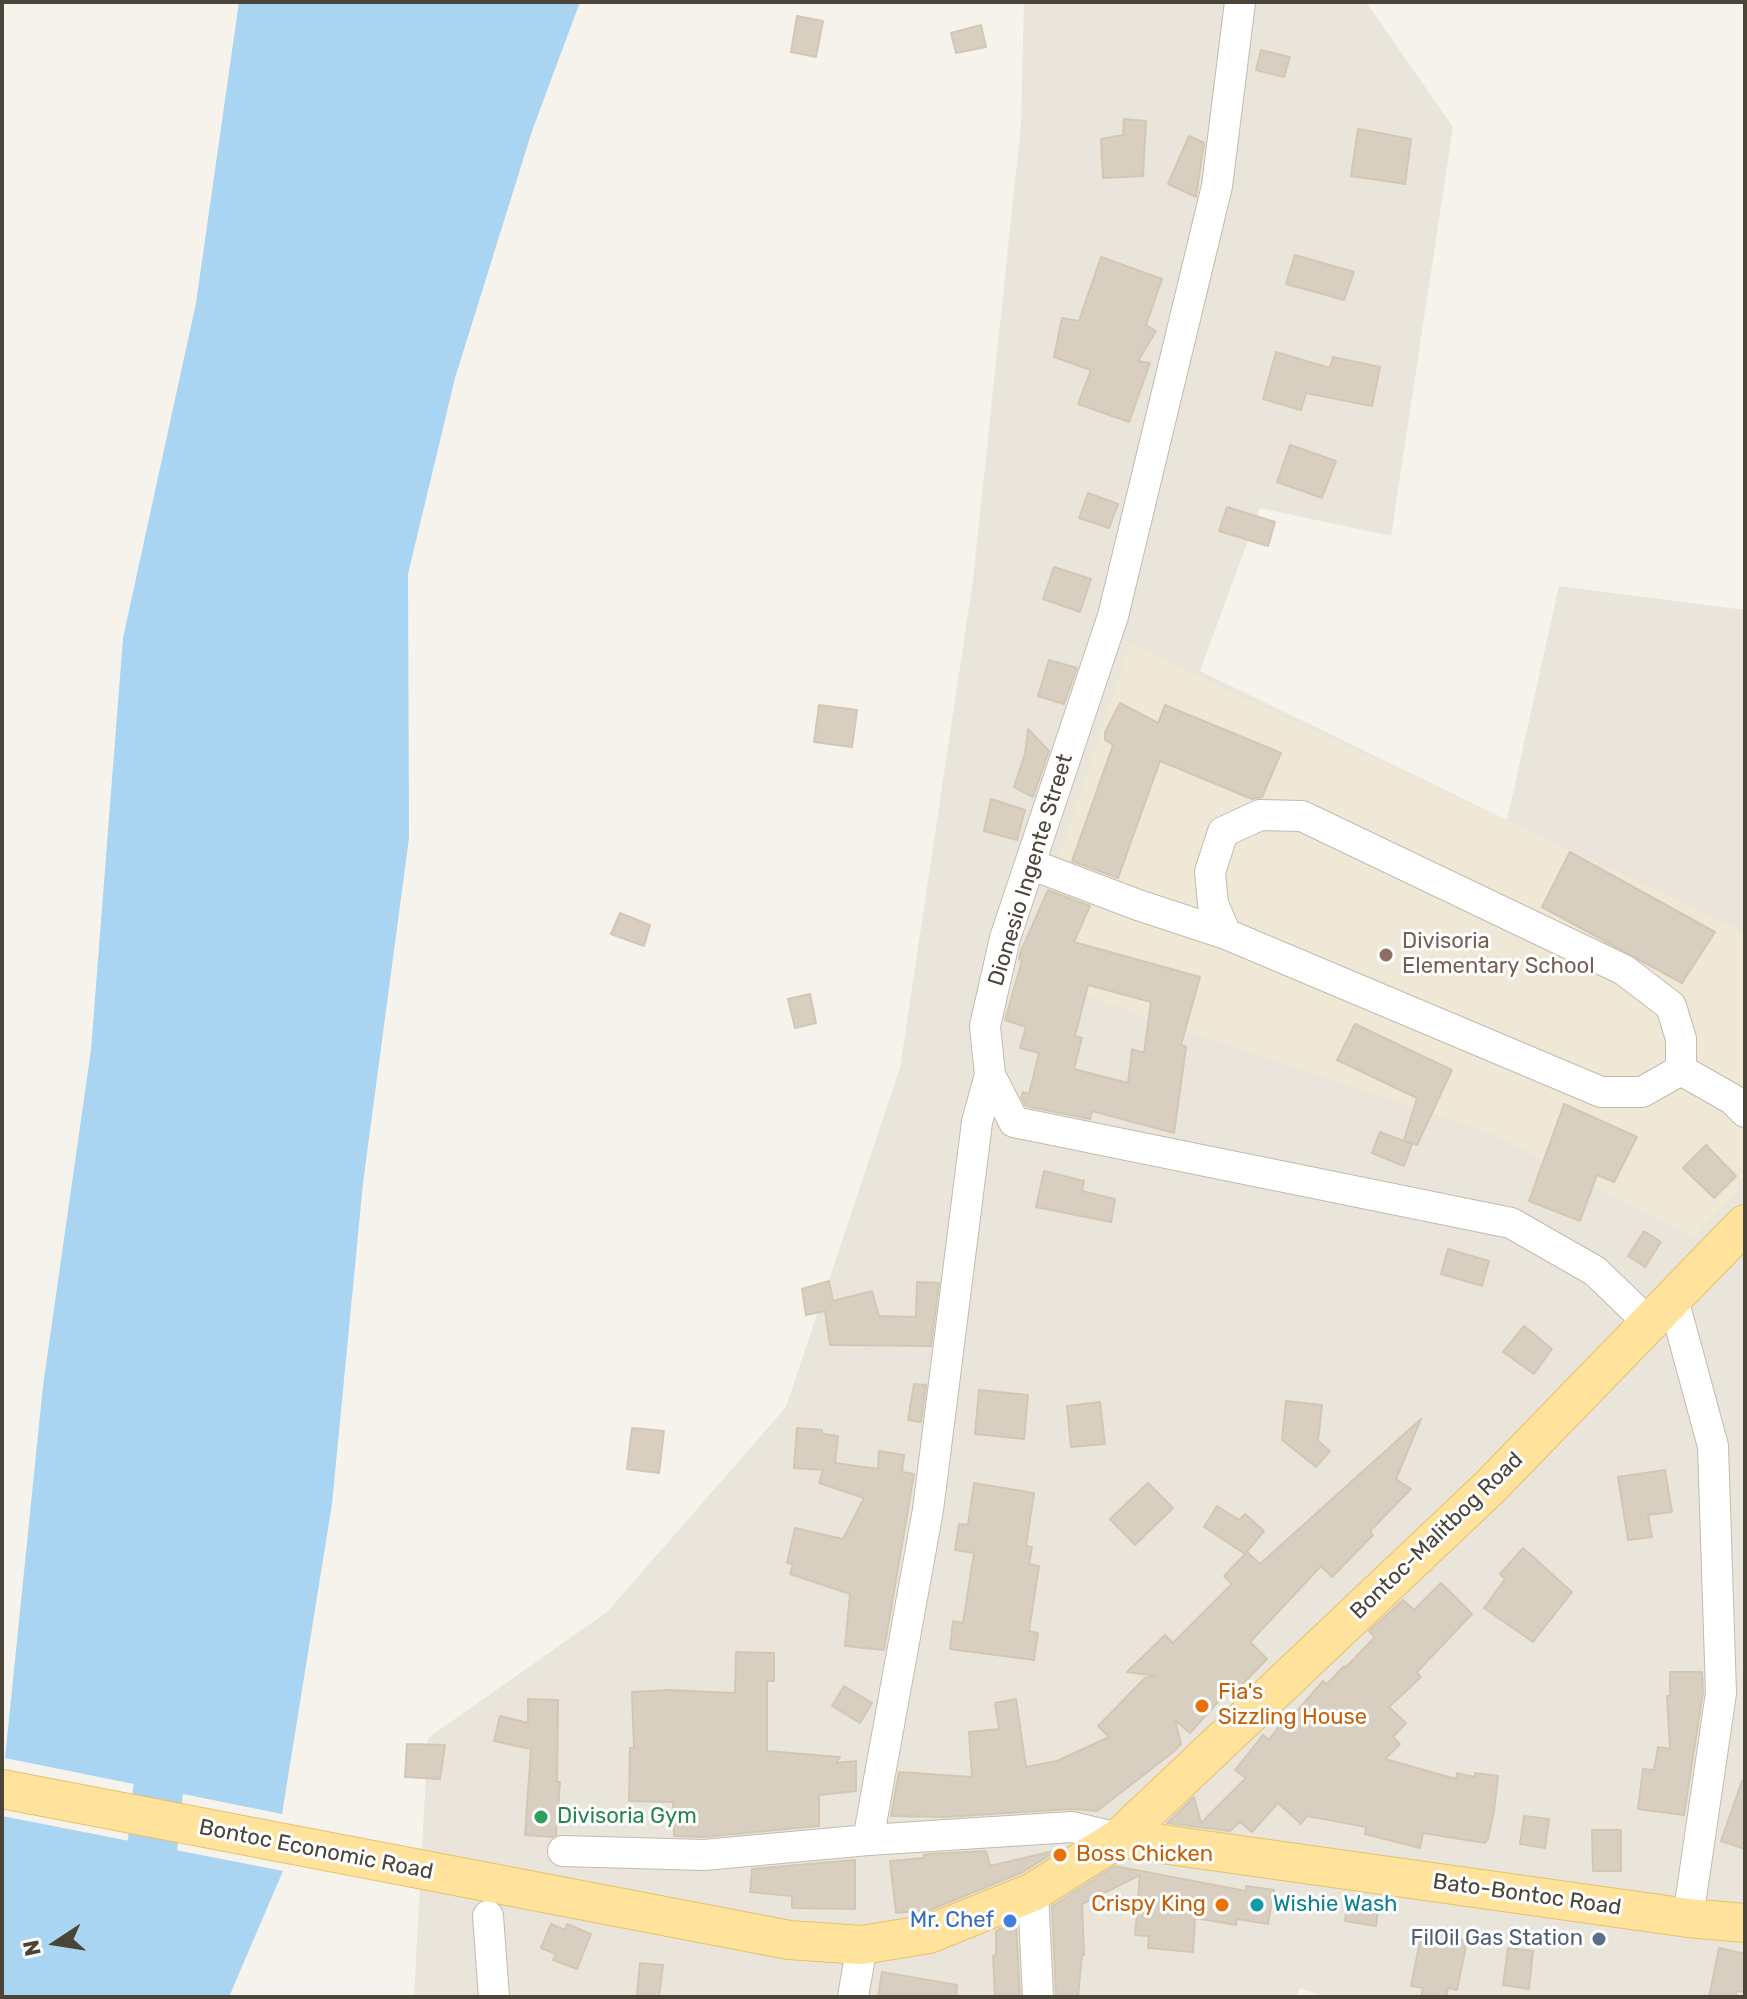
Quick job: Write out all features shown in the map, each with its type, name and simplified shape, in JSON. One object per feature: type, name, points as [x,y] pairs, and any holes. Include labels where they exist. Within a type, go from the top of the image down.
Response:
[{"type":"main road","name":"Bontoc-Malitbog Road","points":[[862,1945],[929,1934],[1033,1892],[1119,1838],[1490,1487],[1745,1224]]},
{"type":"main road","name":"Bontoc Economic Road","points":[[2,1789],[789,1940],[862,1945]]},
{"type":"main road","name":"Bato-Bontoc Road","points":[[1119,1838],[1688,1918],[1745,1923]]},
{"type":"street","name":"Dionesio Ingente Street","points":[[1240,2],[1217,186],[1113,616],[1005,938],[985,1026],[990,1075],[1014,1122],[1511,1223],[1661,1311]]},
{"type":"street","points":[[1226,934],[1213,904],[1210,872],[1223,832],[1260,815],[1302,816],[1624,970],[1671,1006],[1681,1039],[1681,1070]]},
{"type":"street","points":[[1030,864],[1226,934],[1601,1092],[1642,1092],[1681,1070]]},
{"type":"street","points":[[1681,1070],[1732,1099],[1745,1112]]},
{"type":"street","points":[[868,1840],[928,1510],[977,1122],[990,1075]]},
{"type":"street","points":[[1661,1311],[1713,1446],[1721,1693],[1688,1918]]},
{"type":"street","points":[[563,1851],[704,1855],[868,1840],[1072,1827],[1119,1838]]},
{"type":"street","points":[[1033,1892],[1038,1997]]},
{"type":"street","points":[[488,1916],[494,1997]]},
{"type":"street","points":[[853,1997],[862,1945]]},
{"type":"shaded area","points":[[1024,2],[1366,2],[1453,127],[1391,536],[1260,508],[1200,671],[1507,820],[1559,586],[1745,610],[1745,1997],[1324,1997],[1300,1988],[1296,1997],[414,1997],[428,1738],[607,1612],[786,1407],[900,1068],[973,580],[1021,124]]},
{"type":"shaded area","name":"Divisoria Elementary School","points":[[1130,644],[1738,929],[1745,935],[1745,1185],[1693,1238],[1495,1135],[1020,974]]},
{"type":"water","points":[[239,2],[580,2],[532,131],[455,378],[408,574],[409,838],[363,1183],[332,1504],[282,1814],[5,1758],[43,1386],[91,1050],[123,638],[196,303]]},
{"type":"water","points":[[2,1816],[283,1871],[229,1997],[2,1997]]},
{"type":"building","points":[[797,16],[823,21],[816,57],[791,52]]},
{"type":"building","points":[[981,25],[986,47],[956,53],[951,33]]},
{"type":"building","points":[[1261,50],[1290,57],[1284,77],[1256,70]]},
{"type":"building","points":[[1124,119],[1146,121],[1143,176],[1103,178],[1101,139],[1123,135]]},
{"type":"building","points":[[1358,129],[1411,139],[1405,184],[1351,176]]},
{"type":"building","points":[[1189,136],[1204,143],[1196,197],[1168,184]]},
{"type":"building","points":[[1295,255],[1354,272],[1344,300],[1286,284]]},
{"type":"building","points":[[1101,257],[1162,279],[1146,325],[1156,331],[1138,361],[1150,363],[1129,422],[1078,404],[1091,370],[1054,357],[1062,318],[1079,321]]},
{"type":"building","points":[[1276,352],[1330,368],[1333,357],[1380,367],[1372,406],[1306,393],[1301,410],[1263,399]]},
{"type":"building","points":[[1290,445],[1336,461],[1322,498],[1277,482]]},
{"type":"building","points":[[1088,493],[1118,504],[1109,528],[1079,518]]},
{"type":"building","points":[[1227,507],[1275,522],[1268,546],[1219,531]]},
{"type":"building","points":[[1054,567],[1091,579],[1080,612],[1043,599]]},
{"type":"building","points":[[1049,660],[1077,668],[1064,704],[1038,696]]},
{"type":"building","points":[[1120,703],[1158,723],[1165,705],[1281,753],[1262,797],[1252,799],[1160,761],[1118,878],[1072,861],[1113,745],[1105,740],[1105,732]]},
{"type":"building","points":[[819,705],[857,710],[852,747],[814,742]]},
{"type":"building","points":[[1028,729],[1049,751],[1033,797],[1014,787],[1025,754]]},
{"type":"building","points":[[991,799],[1025,810],[1017,840],[984,831]]},
{"type":"building","points":[[1570,852],[1715,932],[1682,983],[1542,907]]},
{"type":"building","points":[[1048,890],[1090,906],[1074,942],[1200,977],[1181,1045],[1186,1047],[1174,1133],[1092,1111],[1090,1119],[1026,1106],[1021,1097],[1023,1092],[1029,1094],[1039,1053],[1020,1048],[1026,1027],[1005,1020],[1022,961],[1019,959]],"holes":[[[1088,985],[1151,1002],[1144,1053],[1132,1049],[1128,1083],[1074,1069],[1082,1038],[1075,1036]]]},
{"type":"building","points":[[620,913],[650,925],[644,946],[611,934]]},
{"type":"building","points":[[810,994],[816,1023],[795,1028],[788,999]]},
{"type":"building","points":[[1355,1024],[1452,1070],[1417,1145],[1404,1140],[1417,1098],[1337,1060]]},
{"type":"building","points":[[1564,1104],[1637,1137],[1614,1182],[1597,1175],[1580,1221],[1529,1201]]},
{"type":"building","points":[[1380,1132],[1412,1144],[1404,1166],[1372,1153]]},
{"type":"building","points":[[1706,1145],[1736,1176],[1714,1198],[1683,1168]]},
{"type":"building","points":[[1044,1171],[1084,1181],[1082,1191],[1115,1199],[1111,1222],[1036,1207]]},
{"type":"building","points":[[1644,1231],[1661,1242],[1645,1267],[1628,1256]]},
{"type":"building","points":[[1448,1249],[1489,1261],[1482,1286],[1441,1274]]},
{"type":"building","points":[[829,1281],[833,1301],[872,1291],[879,1316],[916,1317],[917,1282],[939,1283],[931,1346],[830,1345],[825,1311],[806,1315],[802,1289]]},
{"type":"building","points":[[1524,1326],[1552,1349],[1534,1374],[1503,1352]]},
{"type":"building","points":[[914,1384],[926,1385],[921,1422],[908,1420]]},
{"type":"building","points":[[979,1390],[1028,1395],[1024,1439],[975,1434]]},
{"type":"building","points":[[1286,1401],[1322,1405],[1318,1441],[1330,1451],[1316,1467],[1282,1440]]},
{"type":"building","points":[[1100,1402],[1105,1444],[1071,1447],[1067,1406]]},
{"type":"building","points":[[1421,1419],[1396,1479],[1411,1489],[1370,1531],[1373,1535],[1332,1577],[1321,1566],[1250,1642],[1267,1659],[1235,1692],[1230,1688],[1190,1733],[1175,1720],[1181,1744],[1097,1811],[1071,1809],[945,1817],[891,1816],[899,1772],[972,1777],[969,1732],[999,1729],[995,1703],[1016,1699],[1026,1767],[1057,1761],[1109,1737],[1098,1726],[1145,1678],[1157,1676],[1127,1672],[1165,1635],[1173,1643],[1232,1584],[1224,1576],[1247,1552],[1260,1564]]},
{"type":"building","points":[[632,1428],[664,1431],[659,1473],[627,1469]]},
{"type":"building","points":[[797,1428],[822,1430],[822,1434],[838,1436],[835,1463],[878,1469],[879,1451],[904,1455],[902,1472],[914,1474],[884,1650],[845,1646],[850,1594],[790,1574],[793,1564],[787,1563],[795,1528],[843,1539],[864,1498],[819,1483],[823,1470],[794,1468]]},
{"type":"building","points":[[1665,1470],[1672,1512],[1648,1515],[1652,1537],[1628,1540],[1618,1477]]},
{"type":"building","points":[[974,1483],[1034,1493],[1026,1546],[1032,1547],[1029,1564],[1039,1566],[1029,1631],[1038,1633],[1034,1660],[950,1649],[953,1621],[963,1623],[974,1553],[955,1550],[959,1524],[968,1525]]},
{"type":"building","points":[[1148,1483],[1173,1508],[1135,1545],[1110,1519]]},
{"type":"building","points":[[1217,1506],[1239,1520],[1245,1514],[1264,1531],[1245,1554],[1204,1527]]},
{"type":"building","points":[[1523,1548],[1572,1592],[1533,1642],[1484,1608],[1505,1579],[1500,1574]]},
{"type":"building","points":[[1441,1583],[1472,1614],[1417,1672],[1421,1677],[1389,1707],[1406,1723],[1393,1737],[1400,1744],[1385,1759],[1456,1779],[1457,1773],[1475,1777],[1475,1773],[1498,1776],[1494,1811],[1485,1843],[1423,1833],[1420,1848],[1365,1834],[1366,1827],[1307,1816],[1301,1824],[1278,1803],[1252,1832],[1240,1822],[1230,1831],[1167,1823],[1194,1797],[1201,1823],[1246,1778],[1235,1770],[1263,1735],[1269,1740],[1287,1715],[1291,1718],[1323,1681],[1327,1684],[1345,1668],[1375,1637],[1369,1631],[1403,1600],[1414,1610]]},
{"type":"building","points":[[736,1652],[774,1653],[774,1681],[767,1681],[767,1751],[840,1757],[836,1763],[856,1761],[856,1791],[819,1795],[819,1826],[703,1837],[674,1836],[673,1802],[629,1801],[630,1748],[634,1748],[632,1692],[735,1693]]},
{"type":"building","points":[[1670,1672],[1702,1672],[1703,1692],[1684,1815],[1638,1809],[1643,1769],[1654,1770],[1658,1747],[1670,1749],[1667,1696],[1670,1696]]},
{"type":"building","points":[[844,1686],[872,1703],[860,1723],[832,1706]]},
{"type":"building","points":[[528,1699],[558,1700],[557,1782],[560,1782],[556,1835],[552,1837],[525,1835],[531,1749],[494,1741],[500,1716],[528,1723]]},
{"type":"building","points":[[407,1744],[445,1745],[440,1779],[405,1777]]},
{"type":"building","points":[[1742,1781],[1745,1782],[1745,1849],[1721,1841]]},
{"type":"building","points":[[1524,1816],[1549,1819],[1545,1848],[1520,1844]]},
{"type":"building","points":[[1592,1830],[1621,1830],[1621,1871],[1593,1871]]},
{"type":"building","points":[[1058,1850],[1023,1872],[930,1910],[896,1913],[890,1861],[924,1858],[929,1854],[986,1851],[990,1866]]},
{"type":"building","points":[[855,1860],[855,1909],[792,1908],[792,1896],[750,1892],[752,1869]]},
{"type":"building","points":[[1115,1866],[1246,1891],[1246,1886],[1274,1890],[1268,1924],[1237,1919],[1236,1925],[1195,1918],[1193,1952],[1148,1948],[1149,1936],[1135,1935],[1140,1875],[1082,1904],[1084,1955],[1078,1997],[1056,1997],[1052,1906]]},
{"type":"building","points":[[1348,1900],[1379,1904],[1376,1926],[1345,1921]]},
{"type":"building","points":[[1016,1922],[1020,1997],[995,1997],[993,1956],[996,1955],[996,1931]]},
{"type":"building","points":[[551,1924],[565,1930],[567,1924],[591,1934],[577,1969],[553,1960],[556,1954],[541,1948]]},
{"type":"building","points":[[1422,1931],[1467,1941],[1457,1990],[1448,1988],[1446,1997],[1421,1997],[1423,1988],[1411,1986]]},
{"type":"building","points":[[1508,1948],[1533,1951],[1529,1989],[1503,1985]]},
{"type":"building","points":[[1719,1948],[1745,1954],[1745,1992],[1736,1991],[1736,1997],[1709,1997]]},
{"type":"building","points":[[640,1963],[663,1965],[659,1997],[637,1995]]},
{"type":"building","points":[[882,1972],[957,1985],[956,1997],[878,1997]]},
{"type":"waterway","points":[[129,1997],[149,1880],[165,1721]]},
{"type":"place","name":"Divisoria Elementary School","points":[[1386,955]]},
{"type":"place","name":"Fia's Sizzling House","points":[[1202,1706]]},
{"type":"place","name":"Divisoria Gym","points":[[541,1817]]},
{"type":"place","name":"Boss Chicken","points":[[1060,1855]]},
{"type":"place","name":"Crispy King","points":[[1222,1905]]},
{"type":"place","name":"Wishie Wash","points":[[1257,1905]]},
{"type":"place","name":"Mr. Chef","points":[[1010,1921]]},
{"type":"place","name":"FilOil Gas Station","points":[[1599,1939]]}]
